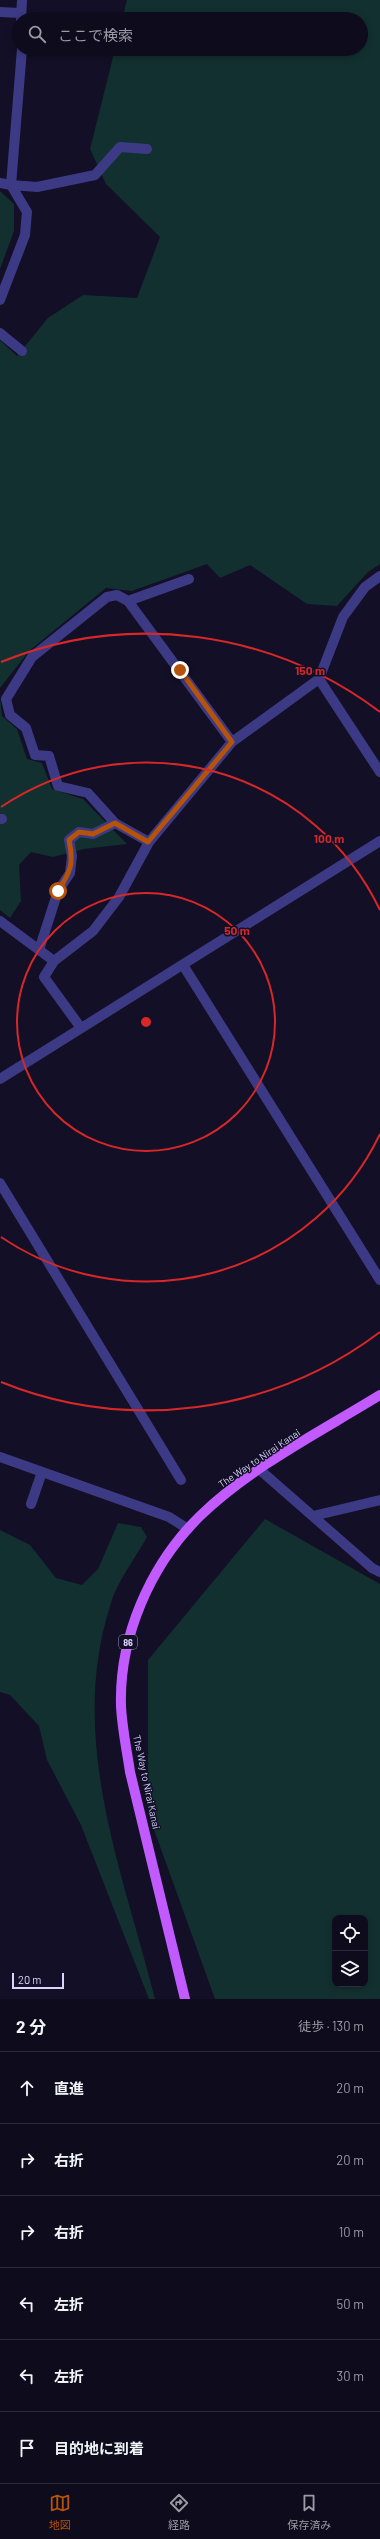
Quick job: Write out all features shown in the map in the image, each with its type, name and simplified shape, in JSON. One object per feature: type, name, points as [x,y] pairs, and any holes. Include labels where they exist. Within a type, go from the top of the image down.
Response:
[{"type":"main road","name":"The Way to Nirai Kanai","points":[[185,1999],[130,1772],[121,1707],[126,1650],[145,1595],[163,1563],[188,1529],[228,1492],[260,1470],[380,1395]]},
{"type":"street","points":[[21,12],[22,0]]},
{"type":"street","points":[[0,12],[12,14]]},
{"type":"street","points":[[0,300],[25,235],[27,212],[11,185],[21,56]]},
{"type":"street","points":[[0,183],[37,187],[95,175],[120,147],[147,149]]},
{"type":"street","points":[[0,333],[22,351]]},
{"type":"street","points":[[81,1028],[44,977],[54,961],[93,931],[119,897],[148,842],[232,742],[319,679],[343,617],[365,587],[380,576]]},
{"type":"street","points":[[128,602],[189,579]]},
{"type":"street","points":[[148,842],[115,823],[88,793],[58,786],[48,756],[35,755],[26,728],[10,715],[6,699],[32,657],[107,597],[117,595],[128,602],[232,742]]},
{"type":"street","points":[[319,679],[380,772]]},
{"type":"street","points":[[38,950],[58,891],[70,873],[72,856],[69,840],[79,832],[93,834],[115,823]]},
{"type":"street","points":[[0,1079],[380,841]]},
{"type":"street","points":[[0,921],[54,961]]},
{"type":"street","points":[[183,964],[380,1280]]},
{"type":"street","points":[[0,1183],[181,1480]]},
{"type":"street","points":[[0,1457],[169,1517],[188,1529]]},
{"type":"street","points":[[260,1470],[372,1568],[380,1572]]},
{"type":"street","points":[[31,1504],[42,1472]]},
{"type":"street","points":[[313,1516],[380,1500]]},
{"type":"green space","points":[[127,0],[380,0],[380,564],[368,572],[337,606],[307,604],[250,565],[220,578],[207,564],[132,591],[106,588],[29,651],[0,688],[0,340],[17,356],[48,318],[83,295],[137,298],[160,237],[106,184],[90,149],[113,56],[368,56],[368,12],[124,12]]},
{"type":"green space","points":[[0,191],[14,204],[14,231],[0,269]]},
{"type":"green space","points":[[0,698],[2,716],[17,729],[27,759],[42,763],[52,789],[83,799],[127,844],[84,849],[53,857],[31,852],[19,865],[21,901],[10,918],[0,910]]},
{"type":"green space","points":[[265,1519],[380,1584],[380,1999],[215,1999],[148,1813],[148,1660]]},
{"type":"green space","points":[[118,1523],[141,1527],[147,1537],[122,1578],[114,1595],[99,1653],[95,1703],[97,1753],[104,1802],[115,1852],[155,1999],[149,1999],[81,1825],[47,1760],[39,1726],[10,1695],[0,1692],[0,1530],[30,1545],[56,1578],[82,1585],[98,1569]]},
{"type":"route","points":[[58,891],[70,873],[72,856],[69,840],[79,832],[93,834],[115,823],[148,842],[232,742],[180,670]]}]
